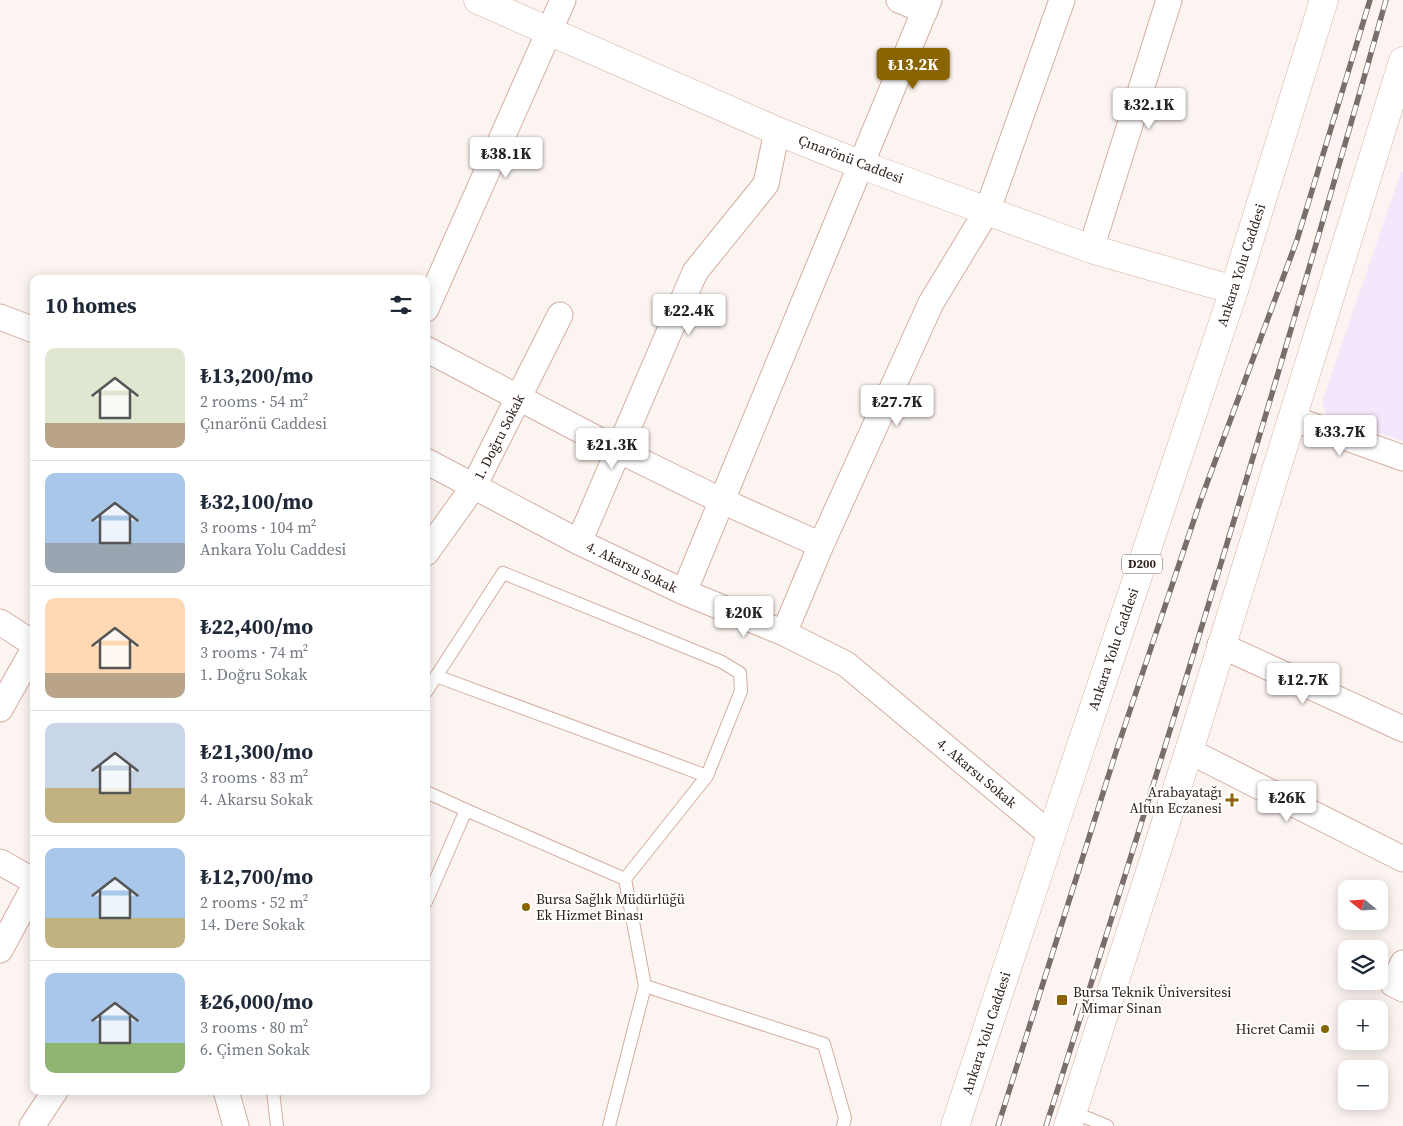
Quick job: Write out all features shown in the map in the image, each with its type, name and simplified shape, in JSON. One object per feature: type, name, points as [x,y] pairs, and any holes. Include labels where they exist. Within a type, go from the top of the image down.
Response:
[{"type":"main road","name":"Çınarönü Caddesi","points":[[478,0],[777,131],[859,164],[1091,249],[1234,290]]},
{"type":"main road","name":"Ankara Yolu Caddesi","points":[[955,1126],[1234,290],[1324,0]]},
{"type":"main road","points":[[1070,1119],[1189,751],[1220,645],[1403,61]]},
{"type":"street","points":[[430,300],[563,0]]},
{"type":"street","points":[[684,592],[859,164],[927,6],[899,0]]},
{"type":"street","points":[[784,633],[821,545],[931,303],[988,210],[1062,0]]},
{"type":"street","points":[[1091,249],[1169,0]]},
{"type":"street","points":[[579,542],[695,272],[766,184],[777,131]]},
{"type":"street","name":"1. Doğru Sokak","points":[[430,547],[474,486],[560,315]]},
{"type":"street","points":[[0,317],[30,328]]},
{"type":"street","points":[[430,351],[520,396],[618,450],[720,500],[821,545]]},
{"type":"street","points":[[1291,418],[1403,458]]},
{"type":"street","name":"4. Akarsu Sokak","points":[[430,464],[579,542],[684,592],[784,633],[846,664],[1051,834]]},
{"type":"street","points":[[0,622],[30,641]]},
{"type":"street","points":[[1220,645],[1403,729]]},
{"type":"street","points":[[0,709],[30,656]]},
{"type":"street","points":[[1189,751],[1403,859]]},
{"type":"street","points":[[0,862],[30,878]]},
{"type":"street","points":[[0,950],[30,894]]},
{"type":"street","points":[[32,1126],[52,1095]]},
{"type":"street","points":[[227,1095],[236,1126]]},
{"type":"lane","points":[[430,686],[503,573],[722,662],[740,673],[741,691],[707,776],[625,879],[646,986],[609,1126]]},
{"type":"lane","points":[[436,676],[707,776]]},
{"type":"lane","points":[[430,794],[625,879]]},
{"type":"lane","points":[[430,893],[466,810]]},
{"type":"lane","points":[[646,986],[824,1044],[845,1118],[843,1126]]},
{"type":"lane","points":[[273,1095],[277,1126]]},
{"type":"lane","points":[[1070,1119],[1107,1126]]},
{"type":"shaded area","points":[[1401,172],[1403,172],[1403,441],[1327,417],[1322,402]]},
{"type":"railway","points":[[998,1126],[1115,755],[1200,502],[1297,240],[1370,0]]},
{"type":"railway","points":[[1046,1126],[1221,564],[1386,0]]},
{"type":"place","name":"Arabayatağı Altun Eczanesi","points":[[1232,800]]},
{"type":"place","name":"Bursa Sağlık Müdürlüğü Ek Hizmet Binası","points":[[526,907]]},
{"type":"place","name":"Bursa Teknik Üniversitesi / Mimar Sinan","points":[[1062,1000]]},
{"type":"place","name":"Hicret Camii","points":[[1325,1029]]}]
